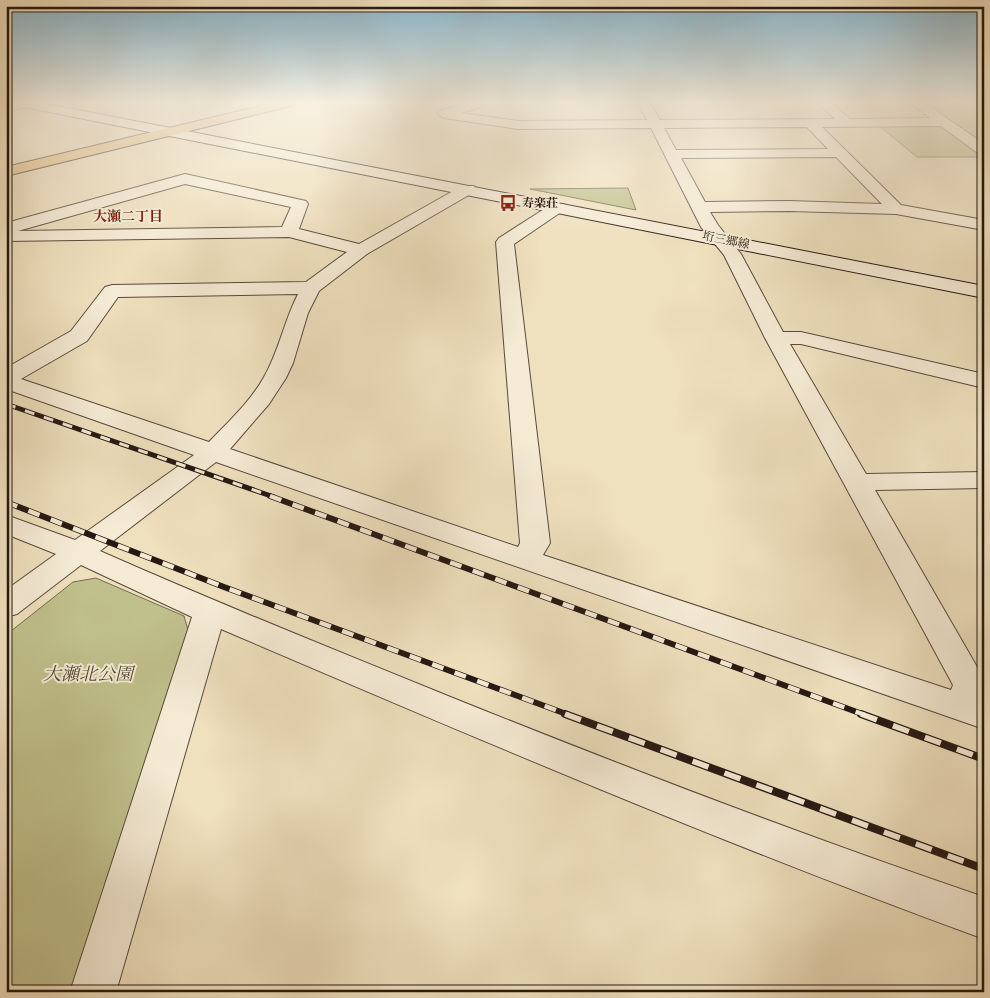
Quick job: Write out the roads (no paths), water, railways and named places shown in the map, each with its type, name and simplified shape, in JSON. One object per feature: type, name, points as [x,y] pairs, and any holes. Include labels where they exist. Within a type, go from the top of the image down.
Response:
[{"type":"main road","points":[[6,163],[63,150]]},
{"type":"main road","points":[[6,172],[91,150]]},
{"type":"street","name":"垳三郷線","points":[[277,150],[984,292]]},
{"type":"street","name":"垳三郷線","points":[[296,150],[362,163],[468,189]]},
{"type":"street","points":[[6,380],[524,560],[974,712],[970,685],[776,338],[732,254],[717,238],[670,150]]},
{"type":"street","points":[[837,150],[896,210]]},
{"type":"street","points":[[672,154],[840,153]]},
{"type":"street","points":[[6,230],[20,224],[185,179],[300,204],[289,232]]},
{"type":"street","points":[[6,606],[214,452],[261,399],[275,378],[282,363],[298,313],[311,288],[361,250],[468,189]]},
{"type":"street","points":[[701,207],[789,206],[896,210],[984,225]]},
{"type":"street","points":[[524,560],[535,543],[505,242],[558,207]]},
{"type":"street","points":[[6,236],[289,232],[361,250]]},
{"type":"street","points":[[6,380],[79,336],[112,291],[311,288]]},
{"type":"street","points":[[776,338],[801,338],[984,381]]},
{"type":"street","points":[[858,482],[984,480]]},
{"type":"street","points":[[6,524],[78,552],[210,612],[596,772],[870,878],[984,918]]},
{"type":"street","points":[[93,992],[210,612]]},
{"type":"railway","points":[[6,404],[274,497]]},
{"type":"railway","points":[[270,496],[865,715]]},
{"type":"railway","points":[[6,502],[224,587],[569,715]]},
{"type":"railway","points":[[565,714],[984,869]]},
{"type":"railway","points":[[861,714],[984,759]]},
{"type":"place","name":"寿楽荘","points":[[508,203]]},
{"type":"district","name":"大瀬二丁目","points":[[128,216]]},
{"type":"park label","name":"大瀬北公園","points":[[88,674]]}]
